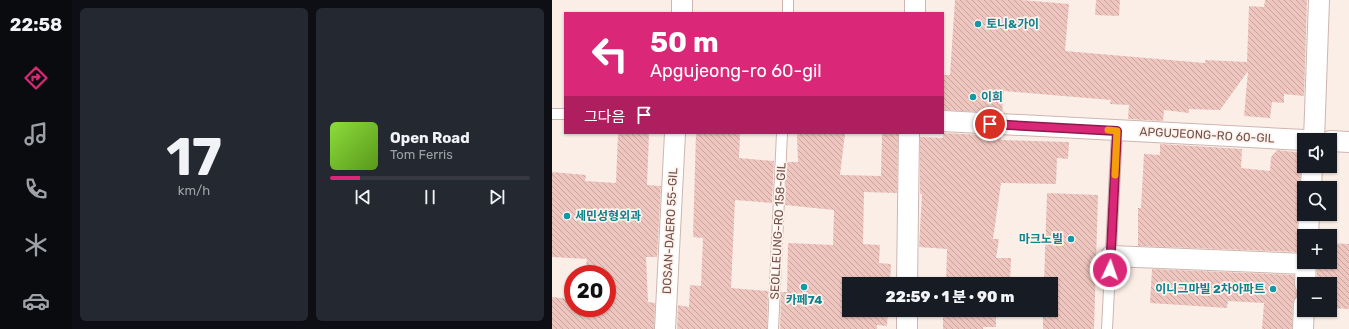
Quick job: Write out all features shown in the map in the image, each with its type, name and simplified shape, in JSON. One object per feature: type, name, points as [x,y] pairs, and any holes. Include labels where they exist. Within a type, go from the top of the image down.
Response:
[{"type":"street","points":[[682,0],[682,12]]},
{"type":"street","points":[[915,0],[915,12]]},
{"type":"street","points":[[1314,133],[1320,0]]},
{"type":"street","name":"APGUJEONG-RO 60-GIL","points":[[944,121],[1297,140]]},
{"type":"street","name":"DOSAN-DAERO 55-GIL","points":[[665,329],[675,134]]},
{"type":"street","points":[[907,277],[909,134]]},
{"type":"street","points":[[1337,141],[1349,142]]},
{"type":"street","points":[[1111,256],[1297,263]]},
{"type":"street","points":[[907,317],[907,329]]},
{"type":"street","points":[[1303,317],[1303,329]]},
{"type":"lane","points":[[788,0],[788,12]]},
{"type":"lane","points":[[552,114],[564,114]]},
{"type":"lane","points":[[1107,329],[1117,131]]},
{"type":"lane","name":"SEOLLEUNG-RO 158-GIL","points":[[773,329],[782,134]]},
{"type":"building","points":[[955,0],[1020,0],[1069,4],[1065,51],[1205,63],[1205,60],[1247,62],[1249,6],[1264,7],[1265,0],[1307,0],[1304,96],[1284,94],[1284,103],[1272,102],[1270,118],[1244,116],[1248,71],[1220,110],[1189,109],[1189,113],[1164,110],[1163,121],[1128,119],[1129,105],[1110,104],[1111,100],[1004,91],[1002,113],[944,110],[944,75],[950,75]]},
{"type":"building","points":[[1096,0],[1120,0],[1119,16],[1095,15]]},
{"type":"building","points":[[944,133],[1001,136],[1001,140],[1069,142],[1068,159],[1057,158],[1056,184],[1001,183],[993,239],[999,239],[996,258],[1011,258],[1010,277],[946,277],[947,249],[919,247],[922,194],[920,194],[920,137],[943,138]]},
{"type":"building","points":[[618,134],[649,134],[647,185],[661,186],[657,257],[646,257],[648,302],[655,303],[654,329],[552,329],[552,297],[564,298],[564,317],[616,317],[616,265],[586,265],[587,259],[552,257],[552,172],[586,175],[585,181],[616,183]]},
{"type":"building","points":[[696,134],[740,134],[739,158],[774,161],[772,203],[735,200],[731,288],[768,291],[767,329],[677,329],[678,305],[689,307],[690,285],[701,286],[703,238],[693,237]]},
{"type":"building","points":[[797,134],[845,134],[840,175],[881,176],[882,134],[898,134],[897,193],[864,192],[863,244],[880,245],[879,263],[891,264],[890,277],[842,277],[842,317],[888,317],[887,326],[877,325],[877,329],[780,329],[781,292],[787,292],[788,243],[833,245],[834,210],[785,205],[787,162],[798,162]]},
{"type":"building","points":[[1160,144],[1242,149],[1241,168],[1270,171],[1271,157],[1277,150],[1297,152],[1297,173],[1301,173],[1300,181],[1297,181],[1297,252],[1138,246],[1138,208],[1141,208],[1144,154],[1160,155]]},
{"type":"building","name":"마크노빌","points":[[1047,193],[1098,195],[1094,329],[1043,329],[1043,317],[1058,317],[1058,277],[1044,277]]},
{"type":"building","points":[[1337,243],[1349,244],[1349,309],[1337,308],[1337,277],[1317,277],[1317,269],[1337,269]]},
{"type":"building","points":[[1152,269],[1294,275],[1295,289],[1297,292],[1297,296],[1293,303],[1292,329],[1262,329],[1264,303],[1228,301],[1227,308],[1150,303]]},
{"type":"building","points":[[943,317],[996,317],[996,327],[983,327],[983,329],[943,329]]},
{"type":"slow traffic","points":[[1108,130],[1117,131],[1115,175]]},
{"type":"place","name":"토니&가이","points":[[978,24]]},
{"type":"place","name":"이희","points":[[973,97]]},
{"type":"place","name":"세민성형외과","points":[[567,216]]},
{"type":"place","name":"마크노빌","points":[[1071,239]]},
{"type":"place","name":"카페74","points":[[804,287]]},
{"type":"place","name":"이니그마빌 2차아파트","points":[[1273,289]]},
{"type":"route","points":[[990,124],[1117,131],[1110,270]]}]
